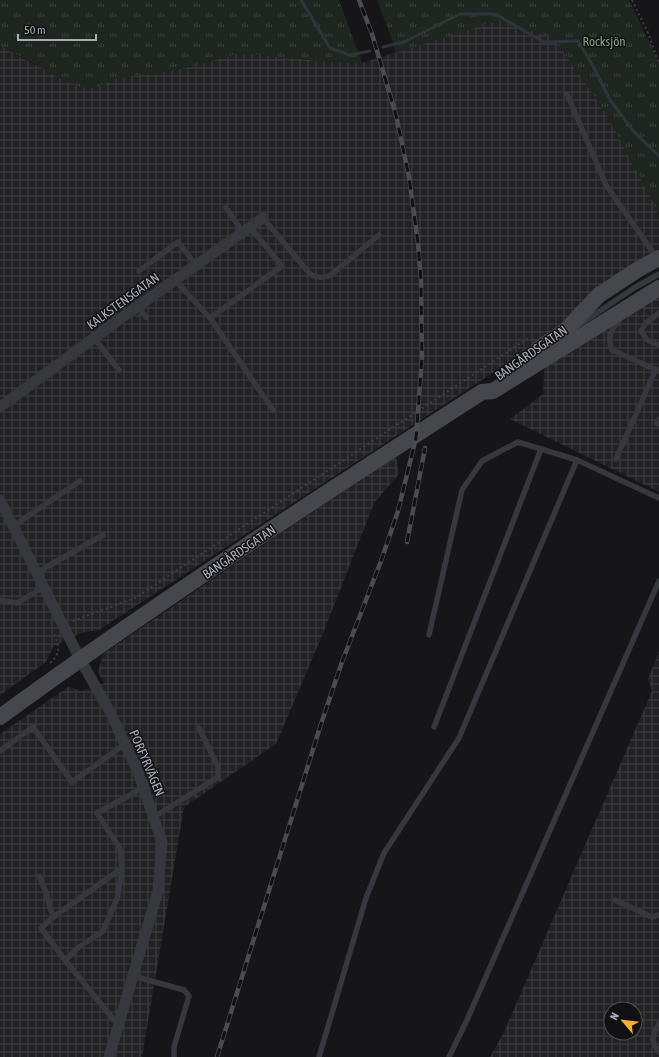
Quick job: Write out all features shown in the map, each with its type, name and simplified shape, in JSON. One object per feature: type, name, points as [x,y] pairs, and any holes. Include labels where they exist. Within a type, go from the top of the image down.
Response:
[{"type":"main road","name":"BANGÅRDSGATAN","points":[[0,717],[80,659],[320,498],[482,392],[488,383],[565,331],[599,295],[637,270],[658,264]]},
{"type":"main road","name":"BANGÅRDSGATAN","points":[[482,392],[493,391],[659,288]]},
{"type":"street","name":"KALKSTENSGATAN","points":[[0,407],[263,218]]},
{"type":"street","name":"PORFYRVÄGEN","points":[[0,500],[80,659],[110,712],[144,788],[162,842],[158,891],[109,1057]]},
{"type":"lane","points":[[567,94],[606,184],[652,251],[658,264]]},
{"type":"lane","points":[[210,318],[282,266],[226,208]]},
{"type":"lane","points":[[263,218],[310,274],[317,277],[326,277],[332,274],[379,234]]},
{"type":"lane","points":[[139,272],[178,242],[196,265]]},
{"type":"lane","name":"BANGÅRDSGATAN","points":[[534,357],[614,302],[658,264]]},
{"type":"lane","points":[[175,280],[210,318],[273,410]]},
{"type":"lane","points":[[616,459],[657,370],[612,350],[609,342],[611,331],[632,305]]},
{"type":"lane","points":[[138,307],[146,317]]},
{"type":"lane","points":[[659,313],[645,324],[641,331],[647,340],[659,344]]},
{"type":"lane","points":[[94,338],[119,370]]},
{"type":"lane","name":"BANGÅRDSGATAN","points":[[482,392],[514,370]]},
{"type":"lane","points":[[659,420],[657,423],[659,424]]},
{"type":"lane","points":[[429,635],[462,490],[482,461],[518,442],[577,460],[659,498]]},
{"type":"lane","points":[[434,727],[542,449]]},
{"type":"lane","points":[[319,1057],[366,898],[384,853],[459,738],[577,460]]},
{"type":"lane","points":[[13,526],[80,481]]},
{"type":"lane","points":[[36,573],[103,535]]},
{"type":"lane","points":[[449,1057],[467,1020],[659,581]]},
{"type":"lane","points":[[0,600],[17,604],[44,587]]},
{"type":"lane","points":[[0,751],[33,727],[72,782],[125,744]]},
{"type":"lane","points":[[154,817],[218,777],[218,768],[199,728]]},
{"type":"lane","points":[[65,960],[79,947],[103,931],[118,896],[122,868],[120,849],[97,813],[144,788]]},
{"type":"lane","points":[[118,1026],[41,928],[55,916],[122,868]]},
{"type":"lane","points":[[39,876],[46,892],[51,911],[55,916]]},
{"type":"lane","points":[[616,900],[652,917],[659,915]]},
{"type":"lane","points":[[133,976],[184,990],[189,996],[174,1047],[174,1057]]},
{"type":"lane","points":[[659,1023],[652,1038],[653,1044],[659,1052]]},
{"type":"path","points":[[632,0],[648,33],[659,63]]},
{"type":"path","points":[[49,665],[56,658],[59,648],[53,631],[134,598],[533,336]]},
{"type":"shaded area","points":[[499,20],[554,38],[606,113],[658,212],[659,264],[99,630],[81,633],[53,647],[46,662],[0,695],[0,45],[33,64],[101,86],[116,78],[184,68],[241,53],[319,61],[362,63]]},
{"type":"shaded area","points":[[659,286],[659,492],[510,419],[543,394],[545,357]]},
{"type":"shaded area","points":[[396,457],[399,474],[374,503],[324,631],[276,744],[184,807],[142,1057],[0,1057],[0,734],[68,687],[82,691],[104,683],[98,672],[103,654],[276,536]]},
{"type":"shaded area","points":[[659,651],[659,1057],[490,1057],[504,1032],[652,691],[648,679]]},
{"type":"green space","points":[[0,0],[339,0],[362,63],[319,61],[241,53],[184,68],[116,78],[101,86],[90,88],[80,87],[61,79],[0,45]]},
{"type":"green space","name":"Rocksjön","points":[[377,0],[629,0],[659,62],[659,212],[606,113],[554,38],[499,20],[395,53],[394,45]]},
{"type":"waterway","points":[[301,0],[330,48],[349,55],[370,51]]},
{"type":"waterway","points":[[383,47],[404,42],[460,14],[495,14],[544,42],[578,41],[592,64],[610,100],[634,132],[659,156]]},
{"type":"railway","points":[[217,1057],[321,724],[342,662],[381,561],[398,511],[416,438],[422,357],[421,281],[418,243],[409,177],[396,115],[372,34],[359,0]]},
{"type":"railway","points":[[407,542],[425,448]]}]
